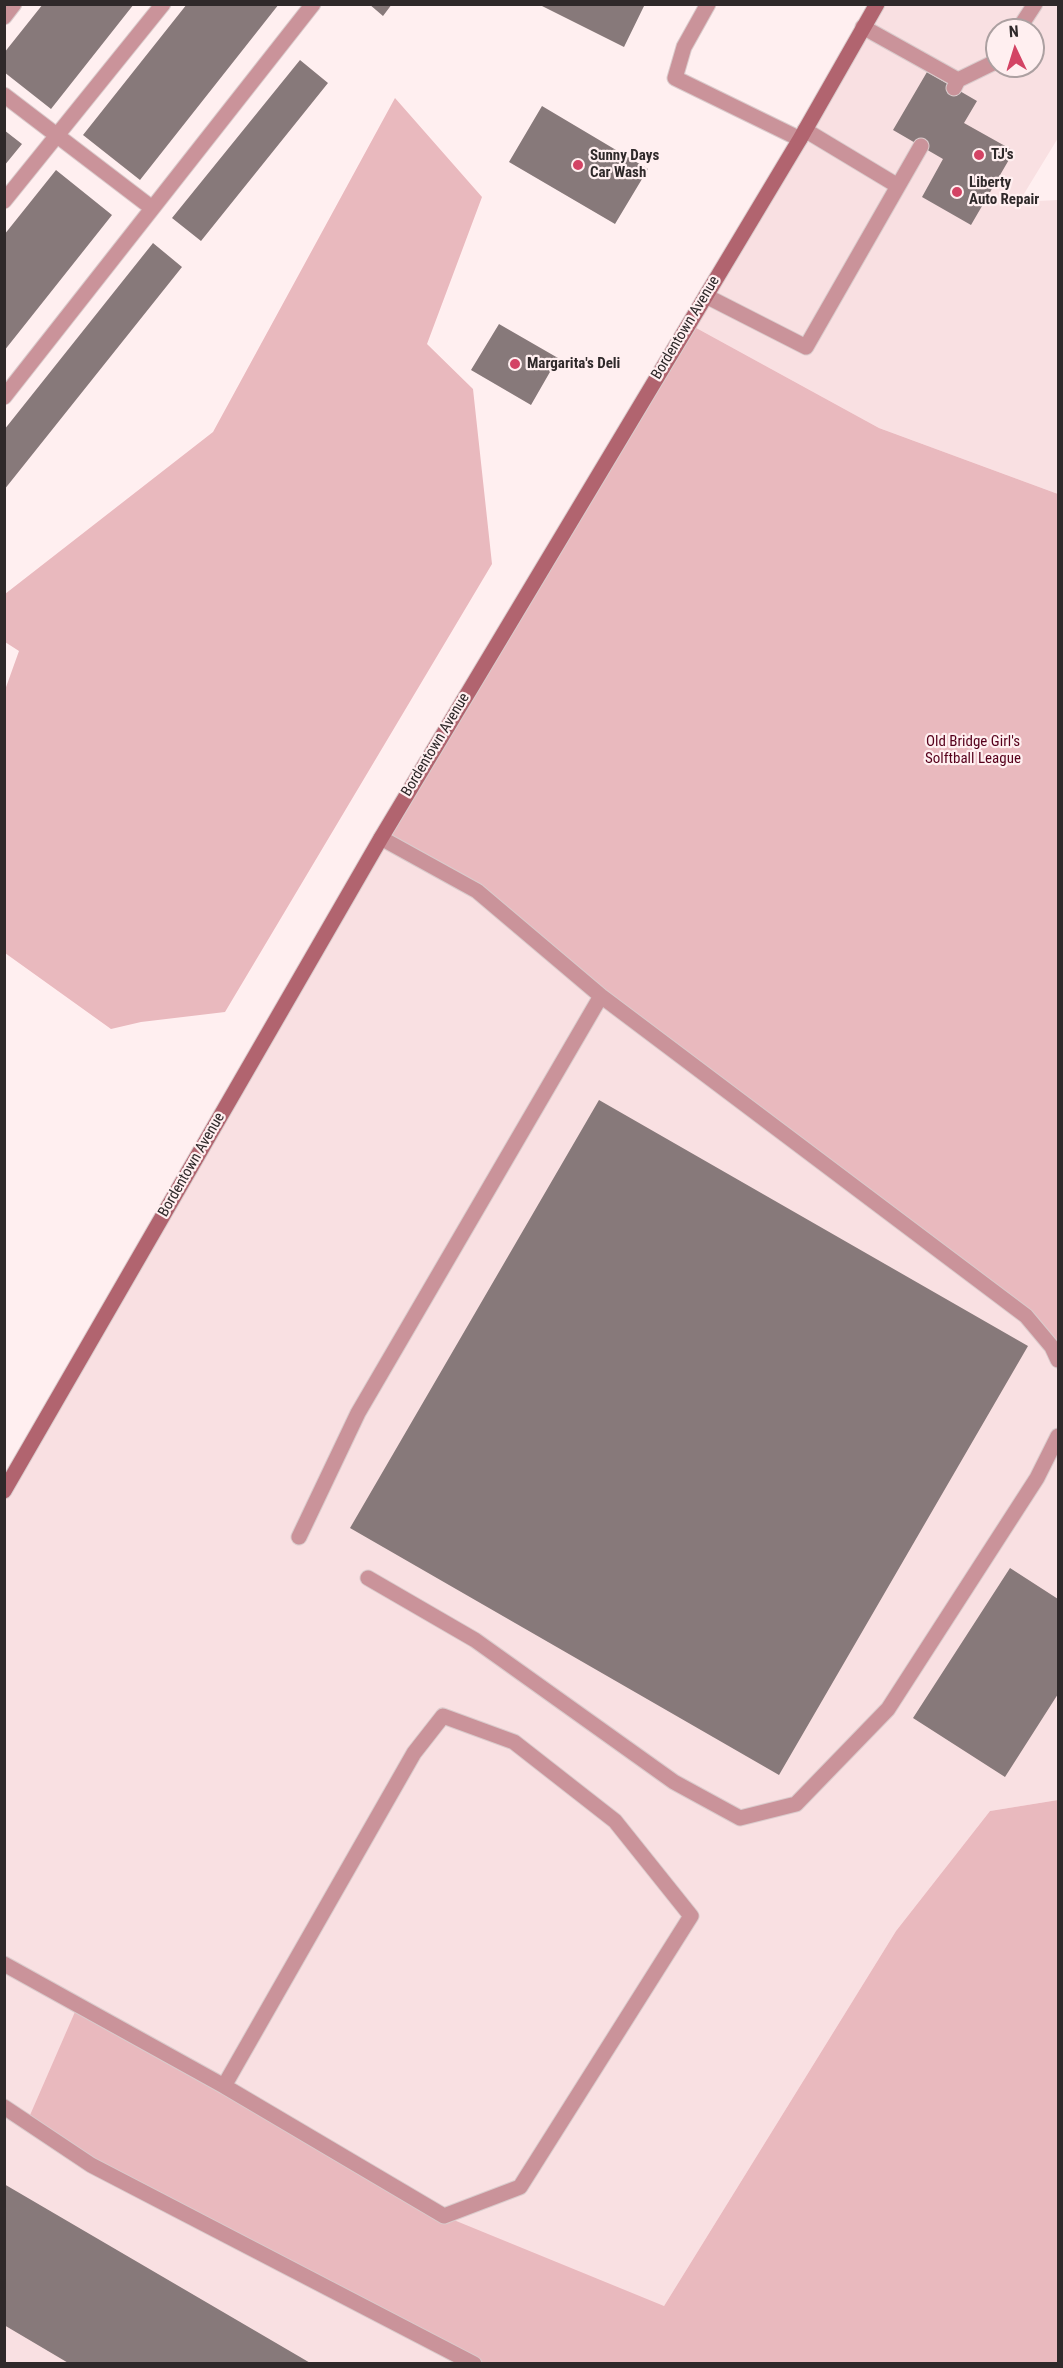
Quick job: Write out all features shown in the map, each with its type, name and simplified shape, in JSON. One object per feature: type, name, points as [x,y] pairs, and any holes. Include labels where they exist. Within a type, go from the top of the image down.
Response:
[{"type":"street","name":"Bordentown Avenue","points":[[4,1491],[381,838],[878,4]]},
{"type":"lane","points":[[4,17],[14,4]]},
{"type":"lane","points":[[4,201],[164,4]]},
{"type":"lane","points":[[4,397],[313,4]]},
{"type":"lane","points":[[708,4],[684,47],[675,78],[802,134],[898,186]]},
{"type":"lane","points":[[1026,18],[1035,4]]},
{"type":"lane","points":[[863,27],[956,84],[985,68]]},
{"type":"lane","points":[[4,95],[152,208]]},
{"type":"lane","points":[[706,296],[806,348],[921,146]]},
{"type":"lane","points":[[381,838],[477,891],[601,996],[1026,1316],[1052,1347],[1059,1360]]},
{"type":"lane","points":[[299,1537],[358,1413],[601,996]]},
{"type":"lane","points":[[368,1578],[475,1641],[674,1782],[740,1818],[796,1804],[888,1709],[1036,1478],[1059,1436]]},
{"type":"lane","points":[[4,1964],[224,2086],[444,2216],[520,2187],[691,1916],[615,1821],[514,1742],[443,1716],[414,1754],[224,2086]]},
{"type":"lane","points":[[4,2107],[91,2165],[474,2364]]},
{"type":"shaded area","points":[[877,5],[1058,5],[1058,138],[1019,202],[1058,200],[1058,494],[879,428],[689,324]]},
{"type":"shaded area","points":[[381,838],[477,891],[1026,1316],[1058,1360],[1058,1800],[990,1811],[896,1931],[664,2306],[703,2363],[5,2364],[5,1491]]},
{"type":"green space","points":[[395,98],[482,197],[427,344],[473,389],[492,564],[225,1012],[141,1022],[111,1029],[5,953],[5,690],[19,651],[5,642],[5,594],[213,432]]},
{"type":"green space","name":"Old Bridge Girl's Solftball League","points":[[689,324],[879,428],[1058,494],[1058,1360],[1026,1316],[477,891],[381,838]]},
{"type":"green space","points":[[1058,1800],[1058,2363],[474,2363],[91,2165],[27,2122],[78,2005],[444,2216],[664,2306],[896,1931],[990,1811]]},
{"type":"building","points":[[43,4],[134,4],[51,109],[4,72],[4,53]]},
{"type":"building","points":[[187,4],[279,4],[140,180],[83,135]]},
{"type":"building","points":[[369,4],[392,4],[383,16]]},
{"type":"building","points":[[538,4],[645,4],[624,47]]},
{"type":"building","points":[[300,60],[328,83],[201,241],[172,218]]},
{"type":"building","points":[[927,72],[977,101],[964,123],[1014,151],[971,225],[922,197],[943,159],[893,130]]},
{"type":"building","name":"Sunny Days Car Wash","points":[[542,106],[648,169],[615,224],[509,162]]},
{"type":"building","points":[[4,130],[22,144],[4,166]]},
{"type":"building","points":[[56,170],[112,215],[4,351],[4,235]]},
{"type":"building","points":[[153,243],[182,267],[4,490],[4,430]]},
{"type":"building","name":"Margarita's Deli","points":[[499,324],[558,358],[531,405],[471,370]]},
{"type":"building","points":[[599,1100],[1028,1346],[779,1775],[350,1528]]},
{"type":"building","points":[[1010,1568],[1058,1599],[1058,1694],[1005,1777],[913,1718]]},
{"type":"building","points":[[4,2184],[312,2364],[70,2364],[4,2325]]},
{"type":"place","name":"TJ's","points":[[979,155]]},
{"type":"place","name":"Sunny Days Car Wash","points":[[578,165]]},
{"type":"place","name":"Liberty Auto Repair","points":[[957,192]]},
{"type":"place","name":"Margarita's Deli","points":[[515,364]]}]
